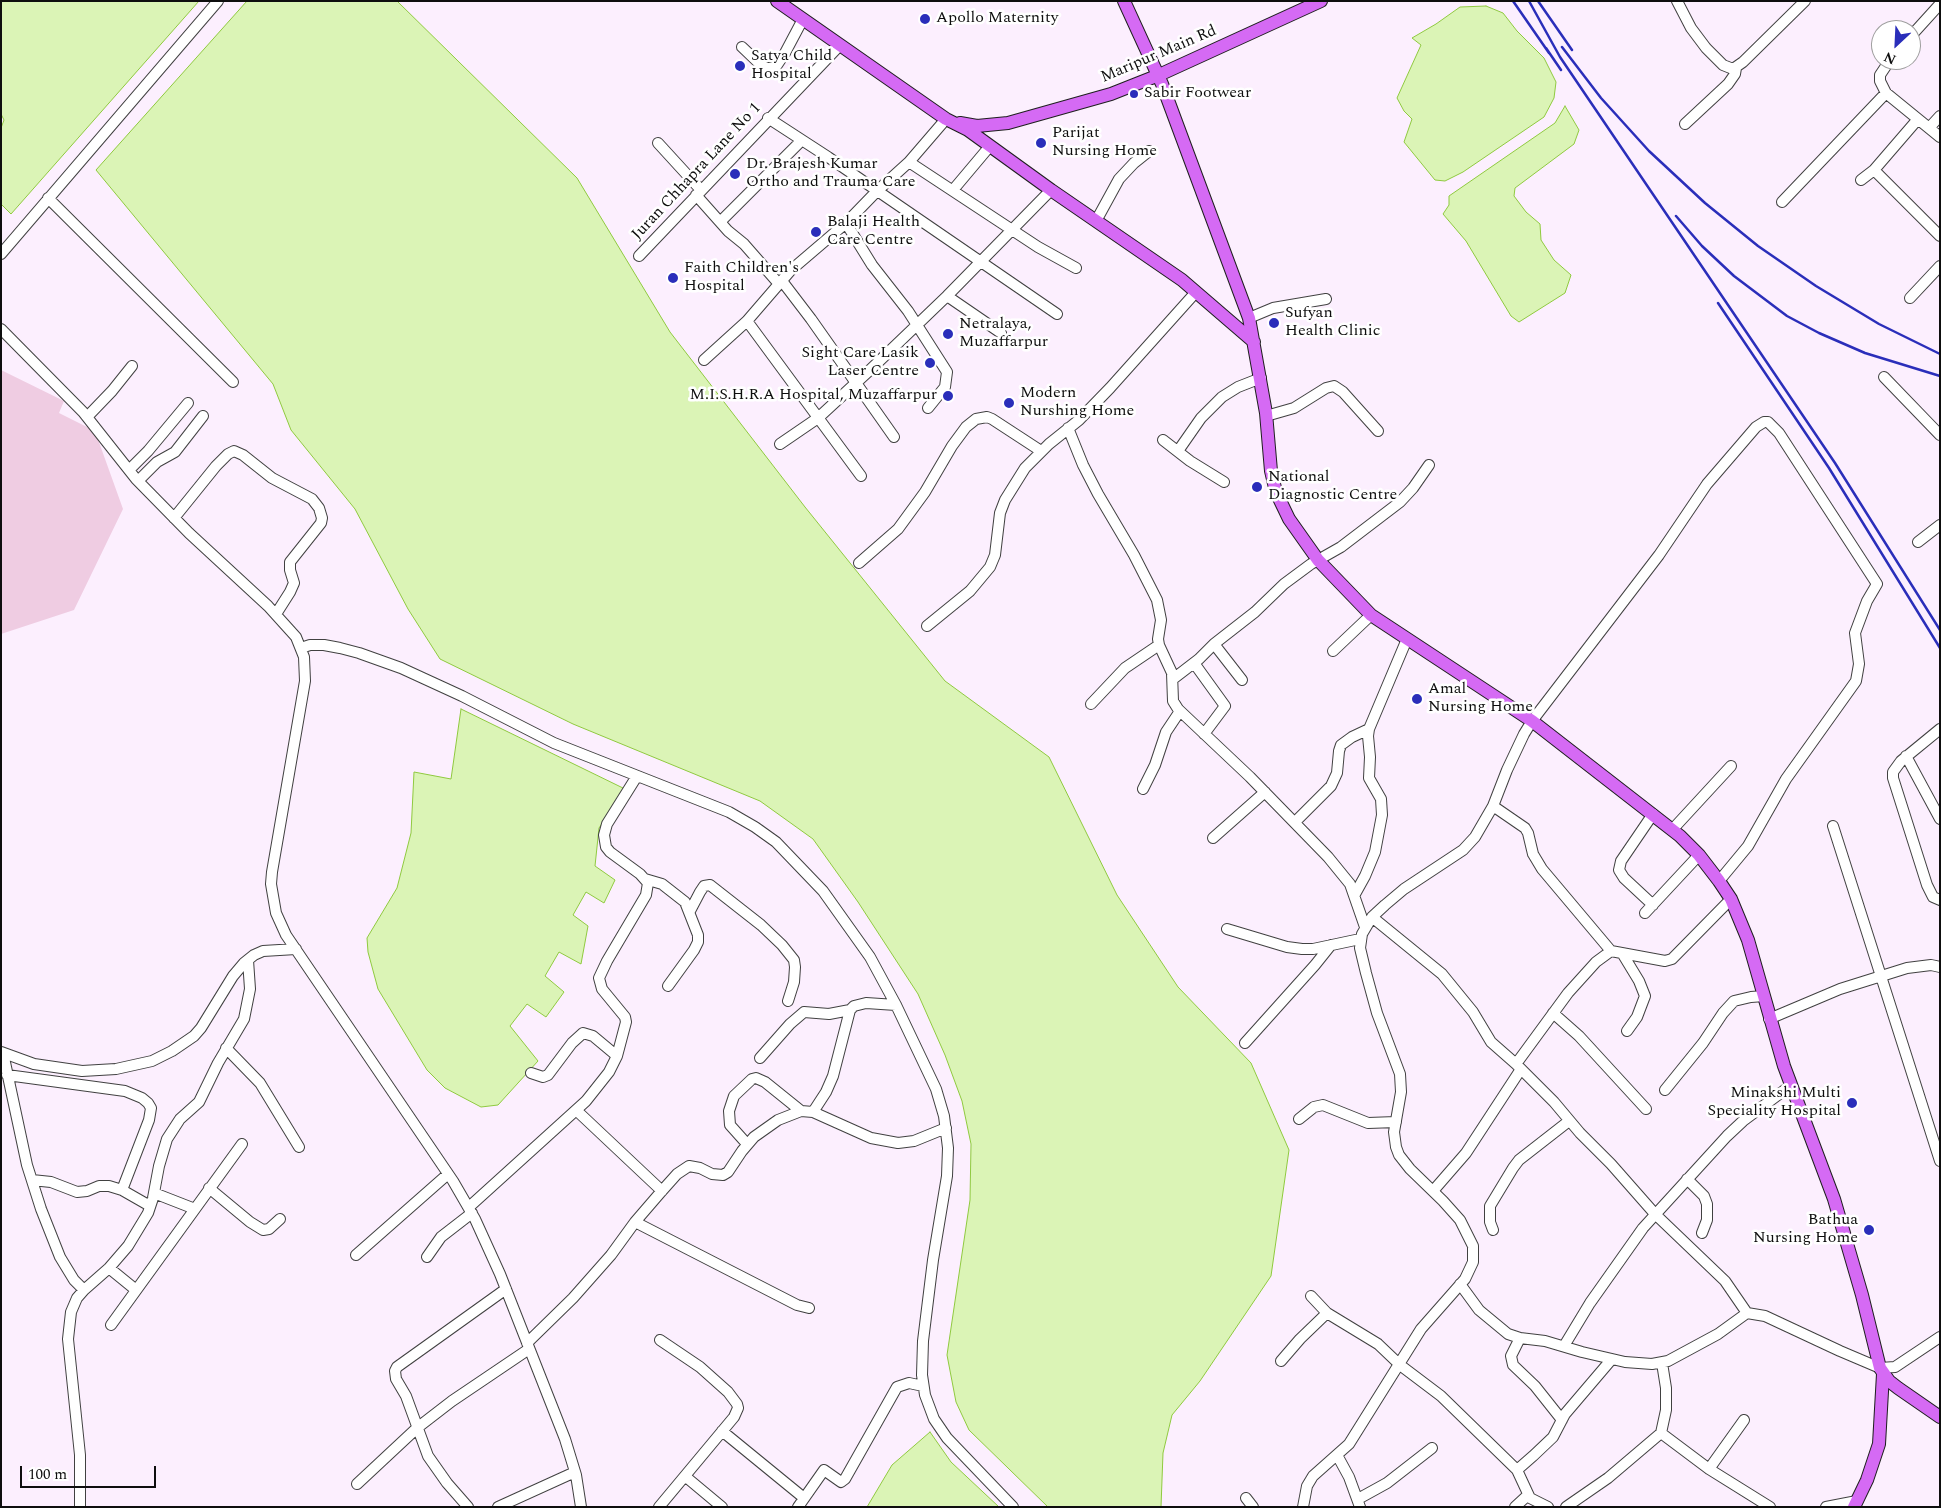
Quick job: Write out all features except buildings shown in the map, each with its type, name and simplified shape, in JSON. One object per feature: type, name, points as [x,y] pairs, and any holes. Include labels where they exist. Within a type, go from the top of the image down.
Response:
[{"type":"main road","points":[[777,1],[946,118],[968,130],[1174,275],[1254,342]]},
{"type":"main road","points":[[1124,1],[1159,75],[1249,318],[1261,378],[1271,471],[1276,492],[1289,519],[1318,560],[1371,615],[1532,721],[1653,814],[1700,855],[1731,899],[1748,940],[1769,1019],[1790,1086],[1834,1199],[1862,1295],[1880,1367],[1879,1444],[1867,1480],[1855,1504]]},
{"type":"main road","name":"Maripur Main Rd","points":[[946,118],[977,126],[1008,124],[1110,94],[1159,75],[1320,1]]},
{"type":"main road","points":[[1880,1367],[1898,1388],[1940,1417]]},
{"type":"street","points":[[1,254],[218,1]]},
{"type":"street","points":[[1676,1],[1691,28],[1706,48],[1723,65],[1730,69],[1736,68],[1805,1]]},
{"type":"street","points":[[1921,25],[1940,4]]},
{"type":"street","points":[[742,47],[762,66],[775,68],[803,19]]},
{"type":"street","name":"Juran Chhapra Lane No 1","points":[[639,256],[768,118],[840,45]]},
{"type":"street","points":[[1685,124],[1728,84],[1735,74],[1736,68]]},
{"type":"street","points":[[1883,70],[1880,75],[1880,81],[1886,93],[1940,137]]},
{"type":"street","points":[[1782,202],[1886,93]]},
{"type":"street","points":[[1929,128],[1940,116]]},
{"type":"street","points":[[768,118],[1057,314]]},
{"type":"street","points":[[704,360],[747,321],[791,270],[846,223],[909,162],[946,118]]},
{"type":"street","points":[[1861,180],[1874,170],[1918,119]]},
{"type":"street","points":[[720,222],[801,141]]},
{"type":"street","points":[[658,143],[699,192],[720,222],[781,283],[894,438]]},
{"type":"street","points":[[953,190],[990,146]]},
{"type":"street","points":[[1096,221],[1119,179],[1149,151]]},
{"type":"street","points":[[909,162],[1038,247],[1076,268]]},
{"type":"street","points":[[1874,170],[1940,236]]},
{"type":"street","points":[[780,444],[818,418],[947,296],[1051,190]]},
{"type":"street","points":[[48,198],[233,382]]},
{"type":"street","points":[[846,223],[872,265],[900,299],[917,324],[947,372],[945,387],[928,408]]},
{"type":"street","points":[[1910,298],[1940,266]]},
{"type":"street","points":[[927,626],[970,591],[990,567],[995,555],[1000,513],[1004,500],[1025,468],[1110,388],[1196,292]]},
{"type":"street","points":[[947,296],[1001,333]]},
{"type":"street","points":[[1249,318],[1273,308],[1326,299]]},
{"type":"street","points":[[747,321],[861,476]]},
{"type":"street","points":[[1,328],[87,417],[138,481],[174,518],[276,614],[296,637],[301,648],[305,681],[278,833],[272,884],[276,913],[286,935],[448,1174],[470,1210],[506,1289],[565,1439],[576,1472],[582,1506]]},
{"type":"street","points":[[87,417],[132,366]]},
{"type":"street","points":[[1884,377],[1940,435]]},
{"type":"street","points":[[1178,451],[1201,418],[1222,397],[1238,387],[1261,378]]},
{"type":"street","points":[[1266,416],[1294,408],[1326,388],[1334,386],[1343,392],[1378,431]]},
{"type":"street","points":[[129,470],[148,452],[188,403]]},
{"type":"street","points":[[138,481],[157,462],[174,452],[203,416]]},
{"type":"street","points":[[859,563],[898,528],[925,492],[952,446],[966,427],[976,419],[987,417],[992,419],[1041,451]]},
{"type":"street","points":[[1302,1507],[1307,1486],[1313,1476],[1337,1455],[1358,1432],[1421,1329],[1470,1272],[1473,1262],[1472,1246],[1460,1220],[1410,1169],[1399,1155],[1394,1141],[1401,1092],[1400,1074],[1377,1013],[1360,948],[1360,939],[1365,927],[1372,917],[1404,889],[1463,850],[1484,825],[1507,770],[1532,721],[1658,554],[1707,484],[1756,427],[1764,422],[1772,425],[1877,584],[1867,601],[1855,633],[1859,664],[1856,681],[1790,773],[1748,846],[1719,880]]},
{"type":"street","points":[[1068,428],[1095,489],[1134,555],[1157,600],[1161,620],[1158,639],[1159,645],[1170,666],[1173,678],[1173,700],[1180,711],[1265,792],[1328,857],[1344,876],[1355,894],[1365,927]]},
{"type":"street","points":[[1163,440],[1190,461],[1224,482]]},
{"type":"street","points":[[174,518],[216,466],[228,454],[234,451],[243,455],[272,478],[312,500],[318,508],[322,523],[290,562],[294,583],[276,614]]},
{"type":"street","points":[[1173,678],[1255,612],[1284,584],[1318,560],[1347,543],[1400,502],[1413,488],[1429,465]]},
{"type":"street","points":[[1918,542],[1940,525]]},
{"type":"street","points":[[1333,651],[1371,615]]},
{"type":"street","points":[[1355,894],[1375,852],[1382,815],[1380,799],[1369,778],[1369,729],[1407,639]]},
{"type":"street","points":[[1214,644],[1242,680]]},
{"type":"street","points":[[301,648],[310,645],[324,645],[359,653],[401,668],[462,696],[554,743],[729,812],[776,842],[798,863],[838,910],[870,957],[896,1005],[936,1090],[946,1128],[948,1148],[947,1176],[933,1260],[921,1358],[925,1395],[934,1419],[947,1438],[1013,1507]]},
{"type":"street","points":[[1091,704],[1124,668],[1159,645]]},
{"type":"street","points":[[1194,663],[1225,706],[1204,734]]},
{"type":"street","points":[[1143,789],[1155,765],[1166,732],[1180,711]]},
{"type":"street","points":[[1294,822],[1331,786],[1337,773],[1341,746],[1352,737],[1369,729]]},
{"type":"street","points":[[1940,729],[1906,756],[1893,772],[1894,784],[1927,885],[1934,897],[1940,900]]},
{"type":"street","points":[[1906,756],[1940,819]]},
{"type":"street","points":[[1672,830],[1730,766]]},
{"type":"street","points":[[637,776],[607,824],[604,835],[606,847],[610,852],[645,879],[662,884],[670,889],[684,902],[690,911],[698,935],[698,942],[668,986]]},
{"type":"street","points":[[1213,838],[1265,792]]},
{"type":"street","points":[[1493,806],[1525,828],[1533,854],[1542,869],[1617,952],[1639,980],[1644,996],[1637,1017],[1627,1031]]},
{"type":"street","points":[[1653,814],[1621,861],[1619,870],[1624,878],[1653,905]]},
{"type":"street","points":[[1833,826],[1940,1161]]},
{"type":"street","points":[[1645,913],[1700,855]]},
{"type":"street","points":[[426,1257],[441,1237],[576,1110],[602,1082],[617,1056],[626,1022],[602,989],[599,978],[648,889],[648,883],[645,879]]},
{"type":"street","points":[[690,911],[704,886],[710,885],[782,945],[794,960],[796,967],[788,1001]]},
{"type":"street","points":[[1433,1191],[1466,1153],[1553,1013],[1596,962],[1617,952],[1665,961],[1672,959],[1731,899]]},
{"type":"street","points":[[1372,917],[1442,974],[1473,1012],[1486,1037],[1554,1102],[1569,1121],[1655,1214],[1720,1276],[1748,1313],[1765,1316],[1819,1342],[1880,1367],[1895,1368],[1940,1337]]},
{"type":"street","points":[[1227,929],[1294,948],[1312,949],[1360,939]]},
{"type":"street","points":[[1245,1043],[1331,945]]},
{"type":"street","points":[[2,1053],[34,1064],[82,1071],[124,1068],[152,1061],[178,1048],[194,1036],[201,1028],[233,976],[248,960],[263,951],[296,949]]},
{"type":"street","points":[[80,1507],[80,1455],[68,1339],[71,1312],[84,1290],[109,1268],[139,1229],[150,1206],[159,1166],[168,1139],[180,1119],[200,1102],[226,1048],[244,1019],[250,989],[248,960]]},
{"type":"street","points":[[1769,1019],[1813,999],[1915,966],[1931,965],[1940,967]]},
{"type":"street","points":[[1666,1090],[1734,1001],[1742,998],[1764,996]]},
{"type":"street","points":[[813,1112],[833,1076],[850,1010],[854,1006],[866,1003],[896,1005]]},
{"type":"street","points":[[760,1058],[790,1024],[804,1012],[829,1014],[850,1010]]},
{"type":"street","points":[[1553,1013],[1579,1036],[1646,1108]]},
{"type":"street","points":[[531,1073],[543,1077],[548,1075],[572,1043],[583,1033],[593,1036],[617,1056]]},
{"type":"street","points":[[226,1048],[260,1083],[299,1147]]},
{"type":"street","points":[[2,1053],[32,1180],[46,1225],[60,1257],[74,1280],[84,1290]]},
{"type":"street","points":[[7,1075],[125,1091],[134,1094],[148,1103],[151,1108],[149,1120],[122,1190]]},
{"type":"street","points":[[747,1144],[730,1125],[728,1118],[734,1096],[752,1079],[756,1078],[766,1082],[802,1111]]},
{"type":"street","points":[[1564,1346],[1578,1320],[1632,1241],[1655,1214],[1742,1121],[1790,1086]]},
{"type":"street","points":[[1299,1119],[1314,1108],[1323,1105],[1360,1121],[1375,1123],[1396,1122]]},
{"type":"street","points":[[576,1110],[662,1191]]},
{"type":"street","points":[[357,1484],[417,1428],[528,1346],[611,1255],[635,1222],[677,1174],[689,1166],[694,1166],[712,1174],[723,1175],[731,1168],[747,1144],[778,1120],[802,1111],[813,1112],[858,1134],[898,1143],[914,1140],[946,1128]]},
{"type":"street","points":[[1493,1230],[1490,1222],[1490,1206],[1512,1168],[1519,1160],[1569,1121]]},
{"type":"street","points":[[110,1326],[242,1144]]},
{"type":"street","points":[[356,1255],[448,1174]]},
{"type":"street","points":[[1687,1179],[1704,1196],[1707,1204],[1707,1220],[1702,1233]]},
{"type":"street","points":[[32,1180],[51,1182],[77,1192],[87,1191],[99,1186],[122,1190],[150,1206]]},
{"type":"street","points":[[209,1188],[250,1222],[263,1230],[269,1229],[280,1219]]},
{"type":"street","points":[[154,1193],[195,1209]]},
{"type":"street","points":[[635,1222],[797,1305],[809,1308]]},
{"type":"street","points":[[109,1268],[136,1290]]},
{"type":"street","points":[[1460,1284],[1472,1302],[1508,1334],[1520,1338],[1545,1341],[1611,1360],[1641,1364],[1662,1363],[1718,1334],[1748,1313]]},
{"type":"street","points":[[468,1507],[447,1483],[428,1456],[406,1396],[396,1378],[395,1371],[397,1367],[506,1289]]},
{"type":"street","points":[[1310,1296],[1327,1313],[1378,1344],[1400,1365],[1447,1401],[1517,1470],[1524,1482],[1528,1495],[1535,1501],[1548,1507]]},
{"type":"street","points":[[1282,1361],[1300,1338],[1327,1313]]},
{"type":"street","points":[[1520,1338],[1511,1356],[1513,1365],[1534,1386],[1562,1420]]},
{"type":"street","points":[[659,1507],[686,1477],[737,1412],[737,1404],[734,1399],[700,1367],[660,1340]]},
{"type":"street","points":[[1517,1470],[1547,1444],[1562,1420],[1611,1360]]},
{"type":"street","points":[[1566,1507],[1608,1478],[1661,1433],[1666,1410],[1666,1388],[1662,1363]]},
{"type":"street","points":[[722,1431],[801,1502],[824,1470],[841,1482],[845,1479],[897,1387],[909,1383],[923,1386]]},
{"type":"street","points":[[1709,1469],[1744,1420]]},
{"type":"street","points":[[1661,1433],[1709,1469],[1770,1507]]},
{"type":"street","points":[[1337,1455],[1359,1503],[1432,1448]]},
{"type":"street","points":[[498,1507],[576,1472]]},
{"type":"street","points":[[686,1477],[722,1507]]},
{"type":"street","points":[[1515,1507],[1528,1495]]},
{"type":"street","points":[[1246,1498],[1253,1507]]},
{"type":"street","points":[[1826,1507],[1855,1504]]},
{"type":"shaded area","points":[[1,1],[199,1],[11,214],[1,204],[1,128],[4,120],[1,114]]},
{"type":"shaded area","points":[[247,1],[397,1],[577,178],[670,332],[805,507],[945,681],[1049,757],[1117,895],[1178,987],[1251,1063],[1289,1150],[1271,1276],[1200,1381],[1172,1415],[1163,1453],[1161,1507],[1048,1507],[969,1430],[956,1402],[947,1355],[970,1200],[971,1144],[962,1101],[945,1055],[918,994],[858,902],[813,839],[760,801],[573,724],[440,659],[408,609],[355,509],[291,430],[273,384],[96,170]]},
{"type":"shaded area","points":[[1486,6],[1503,13],[1517,31],[1544,58],[1556,82],[1554,98],[1544,117],[1463,172],[1445,181],[1435,180],[1404,142],[1412,119],[1404,111],[1397,98],[1421,45],[1412,38],[1460,7]]},
{"type":"shaded area","points":[[1565,106],[1579,130],[1574,144],[1515,188],[1514,196],[1526,212],[1540,224],[1541,240],[1554,260],[1571,275],[1565,293],[1519,322],[1511,316],[1466,241],[1443,214],[1449,205],[1449,196],[1555,123]]},
{"type":"shaded area","points":[[1,370],[64,401],[59,413],[95,431],[123,509],[74,610],[1,634]]},
{"type":"shaded area","points":[[461,709],[625,789],[599,828],[595,866],[615,880],[604,903],[586,892],[573,915],[588,926],[581,964],[559,952],[545,976],[564,992],[546,1017],[527,1004],[510,1026],[538,1061],[498,1105],[481,1107],[445,1088],[427,1070],[378,989],[368,952],[367,938],[397,888],[411,833],[414,772],[451,779]]},
{"type":"shaded area","points":[[930,1432],[951,1462],[999,1507],[867,1507],[892,1465]]},
{"type":"railway","points":[[1513,1],[1549,53]]},
{"type":"railway","points":[[1529,1],[1560,57],[1835,463],[1940,630]]},
{"type":"railway","points":[[1538,1],[1572,50]]},
{"type":"railway","points":[[1562,47],[1601,98],[1649,151],[1705,203],[1758,246],[1816,286],[1879,324],[1940,354]]},
{"type":"railway","points":[[1546,48],[1561,70]]},
{"type":"railway","points":[[1676,216],[1702,246],[1734,276],[1787,316],[1819,333],[1865,353],[1940,376]]},
{"type":"railway","points":[[1718,303],[1829,468],[1940,648]]},
{"type":"place","name":"Apollo Maternity","points":[[925,19]]},
{"type":"place","name":"Satya Child Hospital","points":[[740,66]]},
{"type":"place","name":"Sabir Footwear","points":[[1134,94]]},
{"type":"place","name":"Parijat Nursing Home","points":[[1041,143]]},
{"type":"place","name":"Dr. Brajesh Kumar Ortho and Trauma Care","points":[[735,174]]},
{"type":"place","name":"Balaji Health Care Centre","points":[[816,232]]},
{"type":"place","name":"Faith Children's Hospital","points":[[673,278]]},
{"type":"place","name":"Sufyan Health Clinic","points":[[1274,323]]},
{"type":"place","name":"Netralaya, Muzaffarpur","points":[[948,334]]},
{"type":"place","name":"Sight Care Lasik Laser Centre","points":[[930,363]]},
{"type":"place","name":"M.I.S.H.R.A Hospital, Muzaffarpur","points":[[948,396]]},
{"type":"place","name":"Modern Nurshing Home","points":[[1009,403]]},
{"type":"place","name":"National Diagnostic Centre","points":[[1257,487]]},
{"type":"place","name":"Amal Nursing Home","points":[[1417,699]]},
{"type":"place","name":"Minakshi Multi Speciality Hospital","points":[[1852,1103]]},
{"type":"place","name":"Bathua Nursing Home","points":[[1869,1230]]}]
